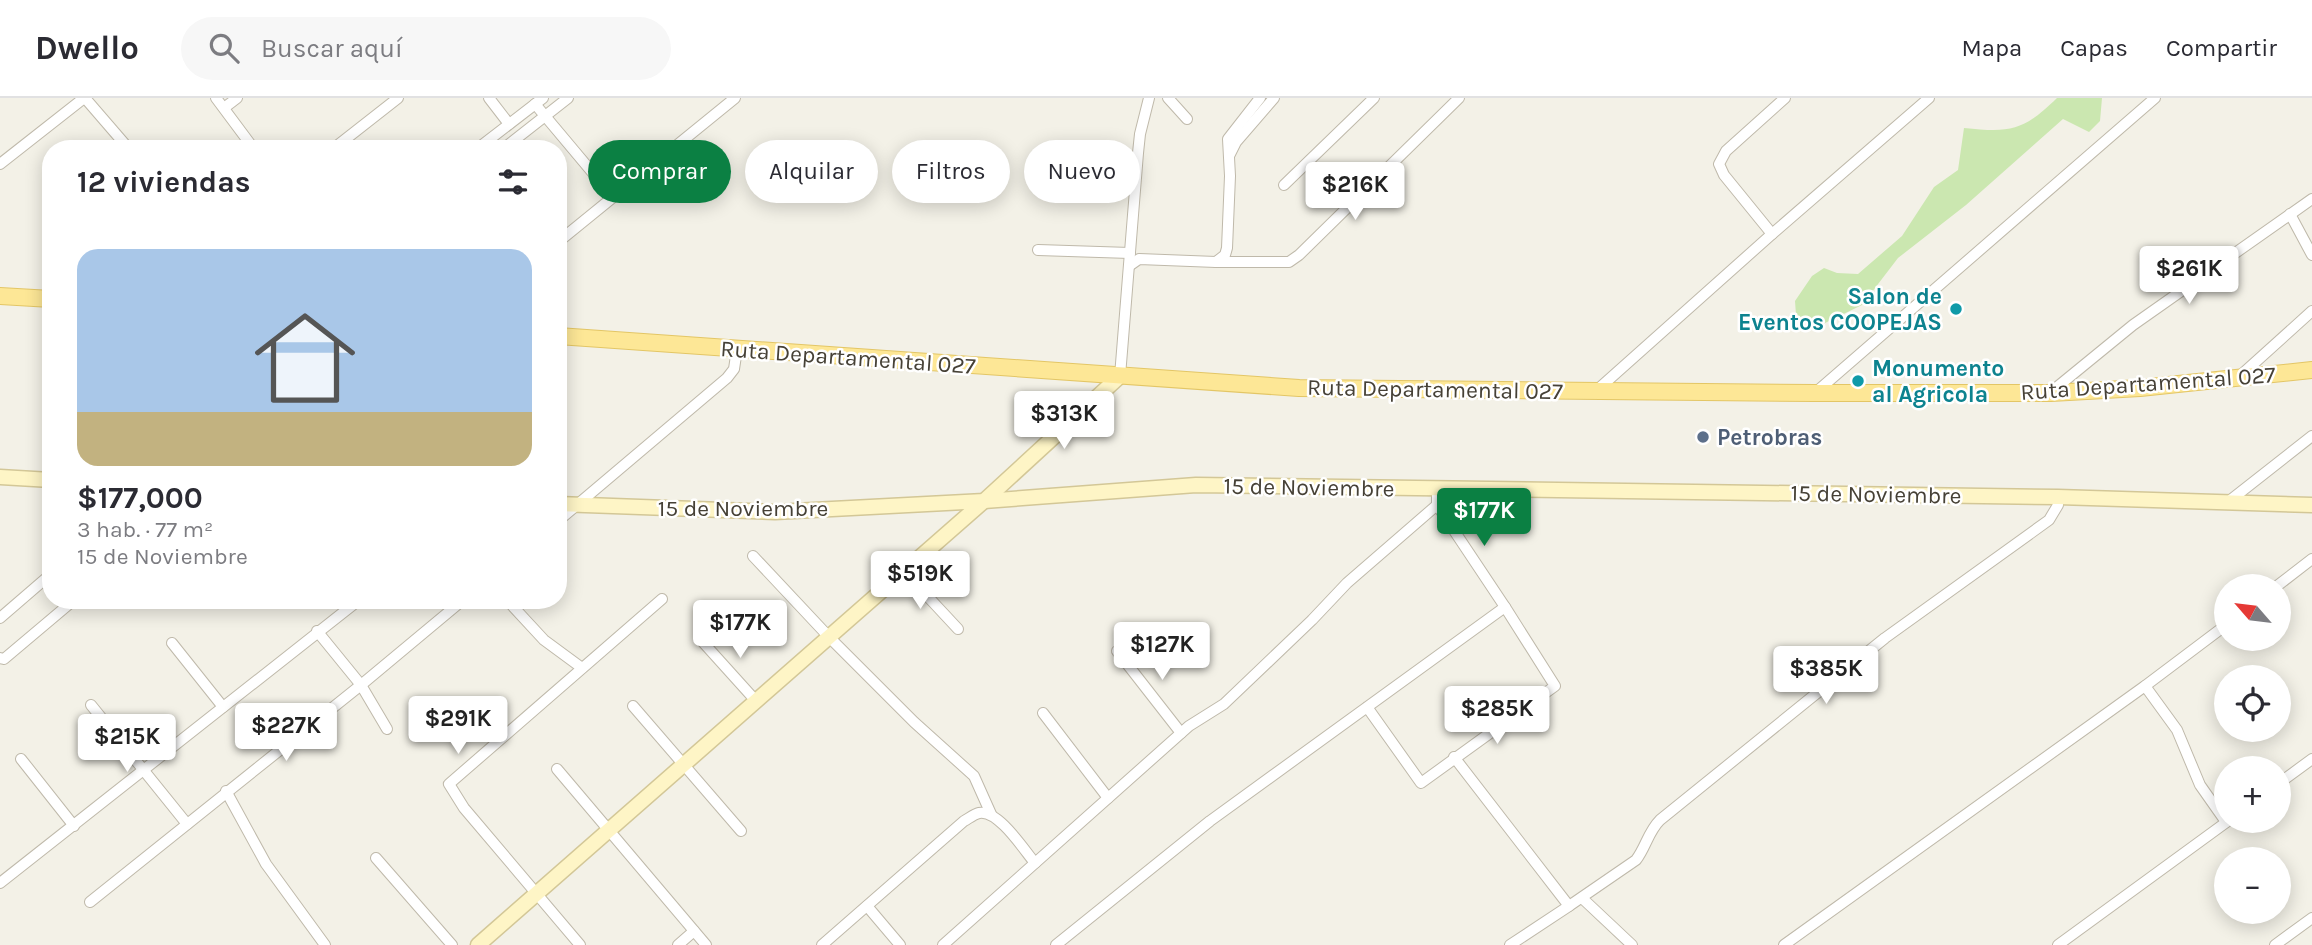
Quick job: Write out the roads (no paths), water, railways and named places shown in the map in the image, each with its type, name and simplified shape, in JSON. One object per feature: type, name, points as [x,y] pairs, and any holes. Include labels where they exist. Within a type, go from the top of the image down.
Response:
[{"type":"main road","points":[[0,296],[42,298]]},
{"type":"main road","name":"Ruta Departamental 027","points":[[567,337],[1299,388],[2051,393],[2140,388],[2312,370]]},
{"type":"street","points":[[0,164],[84,98],[121,140]]},
{"type":"street","points":[[216,98],[247,140]]},
{"type":"street","points":[[224,108],[237,98]]},
{"type":"street","points":[[344,140],[398,98]]},
{"type":"street","points":[[489,98],[509,124]]},
{"type":"street","points":[[514,140],[568,98]]},
{"type":"street","points":[[683,140],[735,98]]},
{"type":"street","points":[[478,945],[984,501],[1120,376],[1140,134],[1149,98]]},
{"type":"street","points":[[1168,98],[1187,119]]},
{"type":"street","points":[[1216,262],[1225,255],[1227,248],[1230,176],[1228,139],[1260,98]]},
{"type":"street","points":[[1228,160],[1231,150],[1274,98]]},
{"type":"street","points":[[1283,185],[1374,98]]},
{"type":"street","points":[[1129,266],[1139,259],[1289,262],[1300,255],[1459,98]]},
{"type":"street","points":[[1772,234],[1724,175],[1719,164],[1726,151],[1785,98]]},
{"type":"street","points":[[1596,391],[1929,98]]},
{"type":"street","points":[[1815,393],[2155,98]]},
{"type":"street","points":[[489,140],[539,101],[545,116],[565,140]]},
{"type":"street","points":[[567,142],[588,167]]},
{"type":"street","points":[[2051,393],[2133,325],[2312,199]]},
{"type":"street","points":[[567,235],[606,203]]},
{"type":"street","points":[[2290,214],[2312,255]]},
{"type":"street","points":[[1038,250],[1130,253]]},
{"type":"street","points":[[2237,379],[2312,311]]},
{"type":"street","points":[[567,513],[727,378],[734,369],[737,349]]},
{"type":"street","points":[[2227,502],[2312,436]]},
{"type":"street","points":[[0,477],[42,479]]},
{"type":"street","name":"15 de Noviembre","points":[[567,505],[775,512],[984,501],[1196,485],[2058,497],[2312,505]]},
{"type":"street","points":[[1367,707],[1421,783],[1555,686],[1437,505],[1437,488]]},
{"type":"street","points":[[1510,945],[1636,860],[1652,827],[1660,820],[1874,647],[2049,520],[2058,505],[2058,497]]},
{"type":"street","points":[[943,945],[1181,733],[1224,704],[1347,583],[1437,505]]},
{"type":"street","points":[[753,556],[914,722],[974,776],[991,814],[1002,823],[1035,863]]},
{"type":"street","points":[[2291,575],[2312,559]]},
{"type":"street","points":[[904,571],[958,629]]},
{"type":"street","points":[[0,618],[42,582]]},
{"type":"street","points":[[580,945],[464,808],[449,784],[662,599]]},
{"type":"street","points":[[1056,945],[1210,821],[1506,607]]},
{"type":"street","points":[[0,658],[4,659],[63,609]]},
{"type":"street","points":[[0,883],[347,609]]},
{"type":"street","points":[[90,902],[452,609]]},
{"type":"street","points":[[515,609],[544,640],[582,668]]},
{"type":"street","points":[[317,631],[361,685],[387,729]]},
{"type":"street","points":[[1784,945],[2214,634]]},
{"type":"street","points":[[701,640],[756,701]]},
{"type":"street","points":[[172,643],[223,707]]},
{"type":"street","points":[[1117,651],[1181,733]]},
{"type":"street","points":[[2145,686],[2177,730],[2200,785],[2214,804]]},
{"type":"street","points":[[91,705],[187,824]]},
{"type":"street","points":[[633,706],[741,831]]},
{"type":"street","points":[[1043,713],[1108,797]]},
{"type":"street","points":[[1454,757],[1569,906]]},
{"type":"street","points":[[21,759],[74,826]]},
{"type":"street","points":[[2291,774],[2312,759]]},
{"type":"street","points":[[557,769],[706,945]]},
{"type":"street","points":[[226,791],[266,864],[325,945]]},
{"type":"street","points":[[822,945],[964,821],[979,813],[991,814]]},
{"type":"street","points":[[2058,945],[2214,831]]},
{"type":"street","points":[[376,858],[452,945]]},
{"type":"street","points":[[1582,898],[1632,945]]},
{"type":"street","points":[[867,905],[900,945]]},
{"type":"street","points":[[2275,945],[2312,918]]},
{"type":"street","points":[[678,945],[694,931]]},
{"type":"place","name":"Salon de Eventos COOPEJAS","points":[[1956,309]]},
{"type":"place","name":"Monumento al Agricola","points":[[1858,381]]},
{"type":"place","name":"Petrobras","points":[[1703,437]]}]
